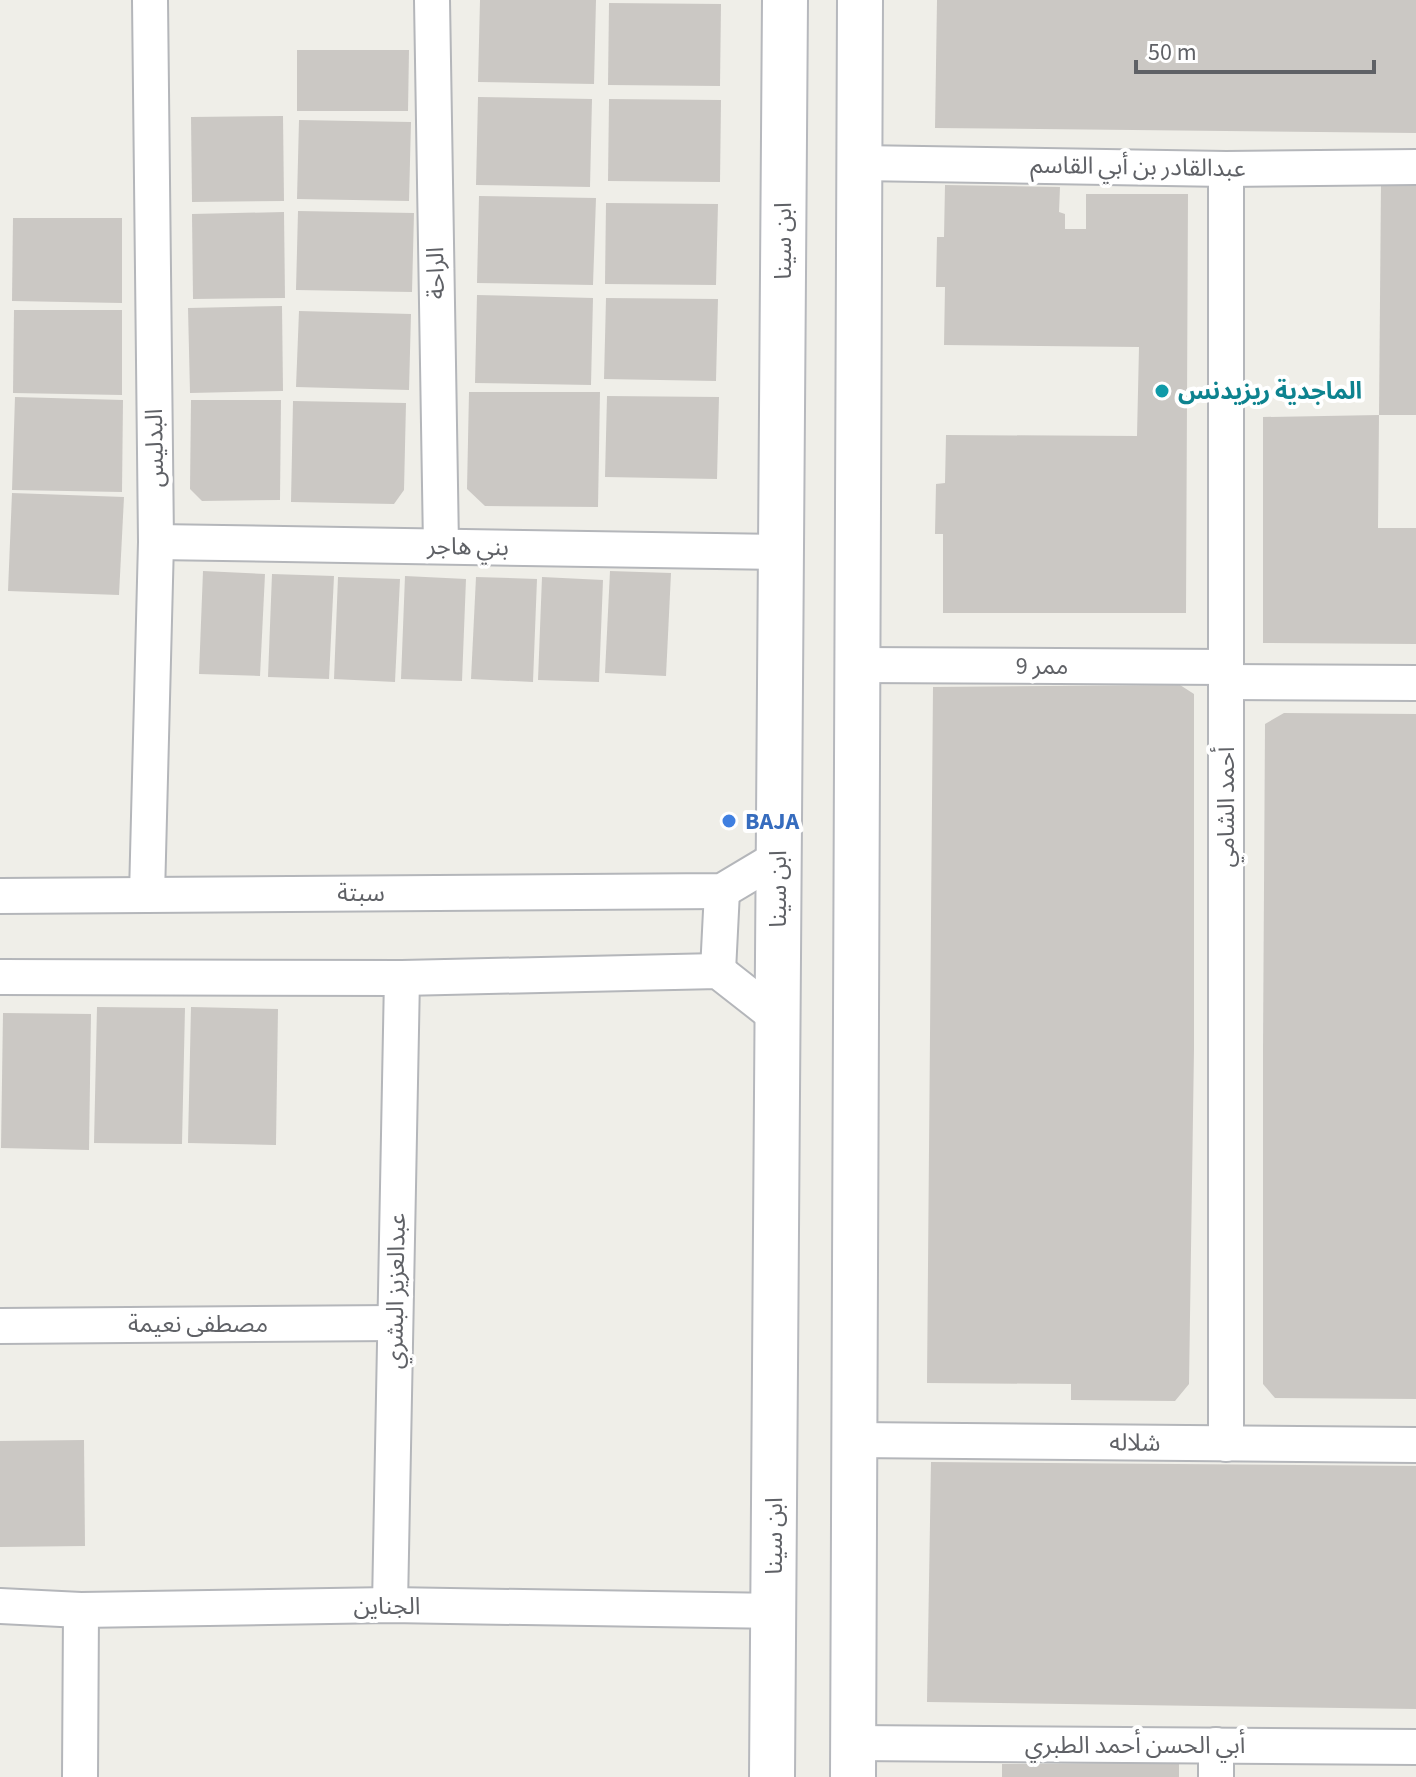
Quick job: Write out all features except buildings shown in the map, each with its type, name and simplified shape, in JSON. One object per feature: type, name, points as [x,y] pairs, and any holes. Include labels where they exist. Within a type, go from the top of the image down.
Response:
[{"type":"street","name":"البدليس","points":[[147,895],[156,542],[150,0]]},
{"type":"street","name":"الراحة","points":[[432,0],[441,546]]},
{"type":"street","name":"ابن سينا","points":[[772,1777],[785,0]]},
{"type":"street","points":[[853,1760],[860,0]]},
{"type":"street","name":"عبدالقادر بن أبي القاسم","points":[[859,163],[1226,169],[1416,167]]},
{"type":"street","name":"أحمد الشامي","points":[[1226,169],[1226,1444]]},
{"type":"street","name":"بني هاجر","points":[[156,542],[781,552]]},
{"type":"street","name":"ممر 9","points":[[857,665],[1416,683]]},
{"type":"street","points":[[718,971],[722,891],[779,857]]},
{"type":"street","name":"سبتة","points":[[0,896],[722,891]]},
{"type":"street","points":[[0,977],[402,978],[718,971],[778,1018]]},
{"type":"street","name":"عبدالعزيز البشري","points":[[390,1605],[402,978]]},
{"type":"street","name":"مصطفى نعيمة","points":[[0,1326],[395,1323]]},
{"type":"street","name":"شلاله","points":[[855,1440],[1416,1445]]},
{"type":"street","name":"الجناين","points":[[0,1606],[81,1610],[390,1605],[773,1611]]},
{"type":"street","points":[[80,1777],[81,1610]]},
{"type":"street","name":"أبي الحسن أحمد الطبري","points":[[853,1760],[1216,1761],[1416,1747]]},
{"type":"place","name":"الماجدية ريزيدنس","points":[[1162,391]]},
{"type":"place","name":"BAJA","points":[[729,821]]}]
